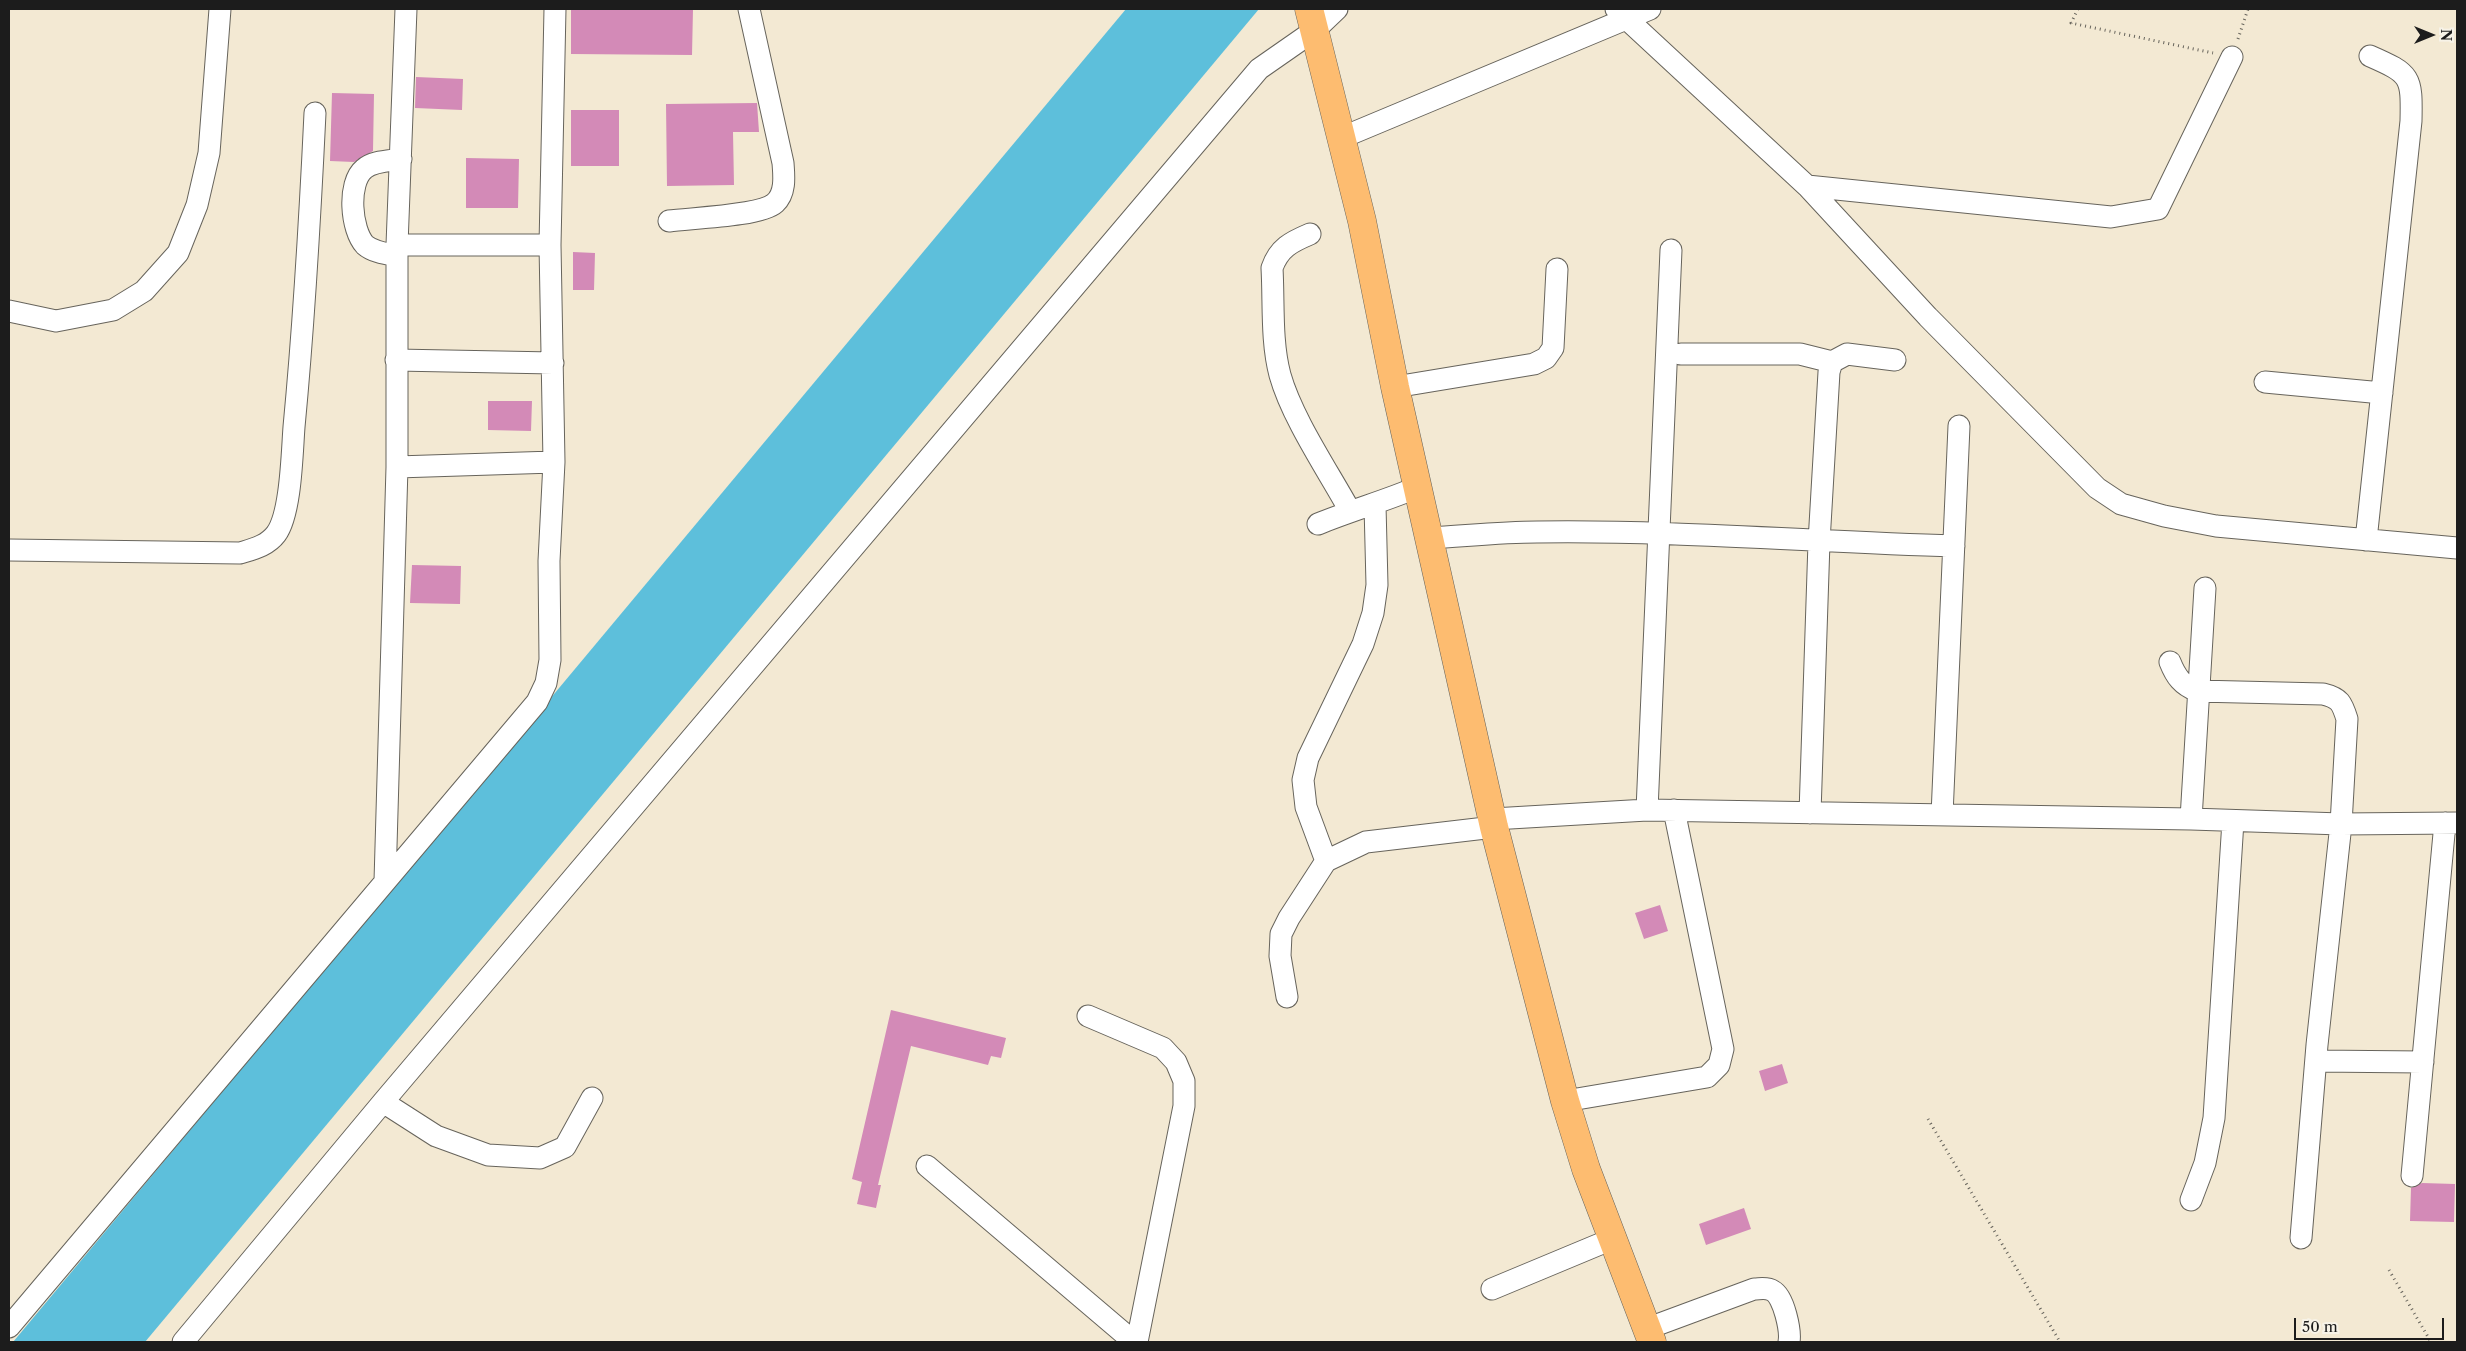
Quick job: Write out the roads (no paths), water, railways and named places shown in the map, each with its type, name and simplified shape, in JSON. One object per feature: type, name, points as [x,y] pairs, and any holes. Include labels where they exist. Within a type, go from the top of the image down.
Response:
[{"type":"main road","points":[[1312,19],[1362,221],[1395,387],[1493,823],[1566,1101],[1586,1169],[1649,1336]]},
{"type":"street","points":[[9,311],[56,321],[113,310],[144,291],[178,253],[197,205],[209,153],[220,9]]},
{"type":"street","points":[[385,881],[397,467],[397,250],[406,9]]},
{"type":"street","points":[[9,1327],[537,702],[546,683],[550,660],[549,561],[554,462],[550,244],[554,9]]},
{"type":"street","points":[[669,221],[762,211],[775,203],[781,194],[785,179],[783,163],[750,9]]},
{"type":"street","points":[[183,1342],[383,1102],[1259,69],[1312,19],[1337,9]]},
{"type":"street","points":[[1341,138],[1621,14],[1650,9]]},
{"type":"street","points":[[1621,14],[1807,186],[1928,317],[2076,467],[2097,488],[2121,504],[2164,516],[2216,526],[2457,548]]},
{"type":"street","points":[[2366,540],[2411,121],[2412,94],[2408,79],[2398,68],[2370,56]]},
{"type":"street","points":[[1807,186],[2111,217],[2158,209],[2232,57]]},
{"type":"street","points":[[9,550],[240,553],[262,546],[276,535],[284,518],[292,455],[304,324],[316,113]]},
{"type":"street","points":[[401,159],[373,164],[364,169],[353,190],[355,225],[358,236],[366,246],[377,251],[550,244]]},
{"type":"street","points":[[1310,234],[1284,247],[1276,256],[1272,268],[1275,349],[1280,375],[1290,401],[1350,511]]},
{"type":"street","points":[[1647,810],[1671,250]]},
{"type":"street","points":[[1395,387],[1534,364],[1546,358],[1553,348],[1557,269]]},
{"type":"street","points":[[1681,354],[1800,354],[1832,362],[1847,354],[1895,360]]},
{"type":"street","points":[[396,360],[553,363]]},
{"type":"street","points":[[1810,813],[1820,542],[1829,372],[1832,362]]},
{"type":"street","points":[[2265,382],[2382,393]]},
{"type":"street","points":[[1942,816],[1959,426]]},
{"type":"street","points":[[397,467],[554,462]]},
{"type":"street","points":[[1318,524],[1350,511],[1375,505],[1418,487]]},
{"type":"street","points":[[1326,861],[1306,807],[1303,780],[1308,758],[1363,644],[1373,613],[1377,585],[1375,505]]},
{"type":"street","points":[[1430,538],[1535,532],[1658,533],[1820,542],[1954,546]]},
{"type":"street","points":[[2191,819],[2204,588]]},
{"type":"street","points":[[2170,662],[2175,675],[2184,686],[2197,691],[2323,694],[2335,697],[2343,706],[2347,720],[2341,824],[2316,1061],[2300,1238]]},
{"type":"street","points":[[1287,997],[1280,956],[1281,934],[1289,918],[1326,861],[1366,842],[1493,823],[1647,810],[2191,819],[2341,824],[2451,823],[2423,1062],[2412,1176]]},
{"type":"street","points":[[1566,1101],[1706,1076],[1719,1065],[1723,1049],[1674,810]]},
{"type":"street","points":[[2191,1200],[2205,1163],[2214,1118],[2233,820]]},
{"type":"street","points":[[927,1166],[1135,1342],[1184,1106],[1184,1081],[1176,1062],[1164,1048],[1088,1016]]},
{"type":"street","points":[[2316,1061],[2423,1062]]},
{"type":"street","points":[[383,1102],[436,1136],[488,1155],[540,1158],[565,1146],[592,1098]]},
{"type":"street","points":[[1492,1289],[1612,1239]]},
{"type":"street","points":[[1649,1336],[1754,1289],[1766,1288],[1774,1291],[1779,1296],[1791,1334],[1789,1342]]},
{"type":"water","points":[[1126,9],[1259,9],[145,1342],[13,1342]]}]
